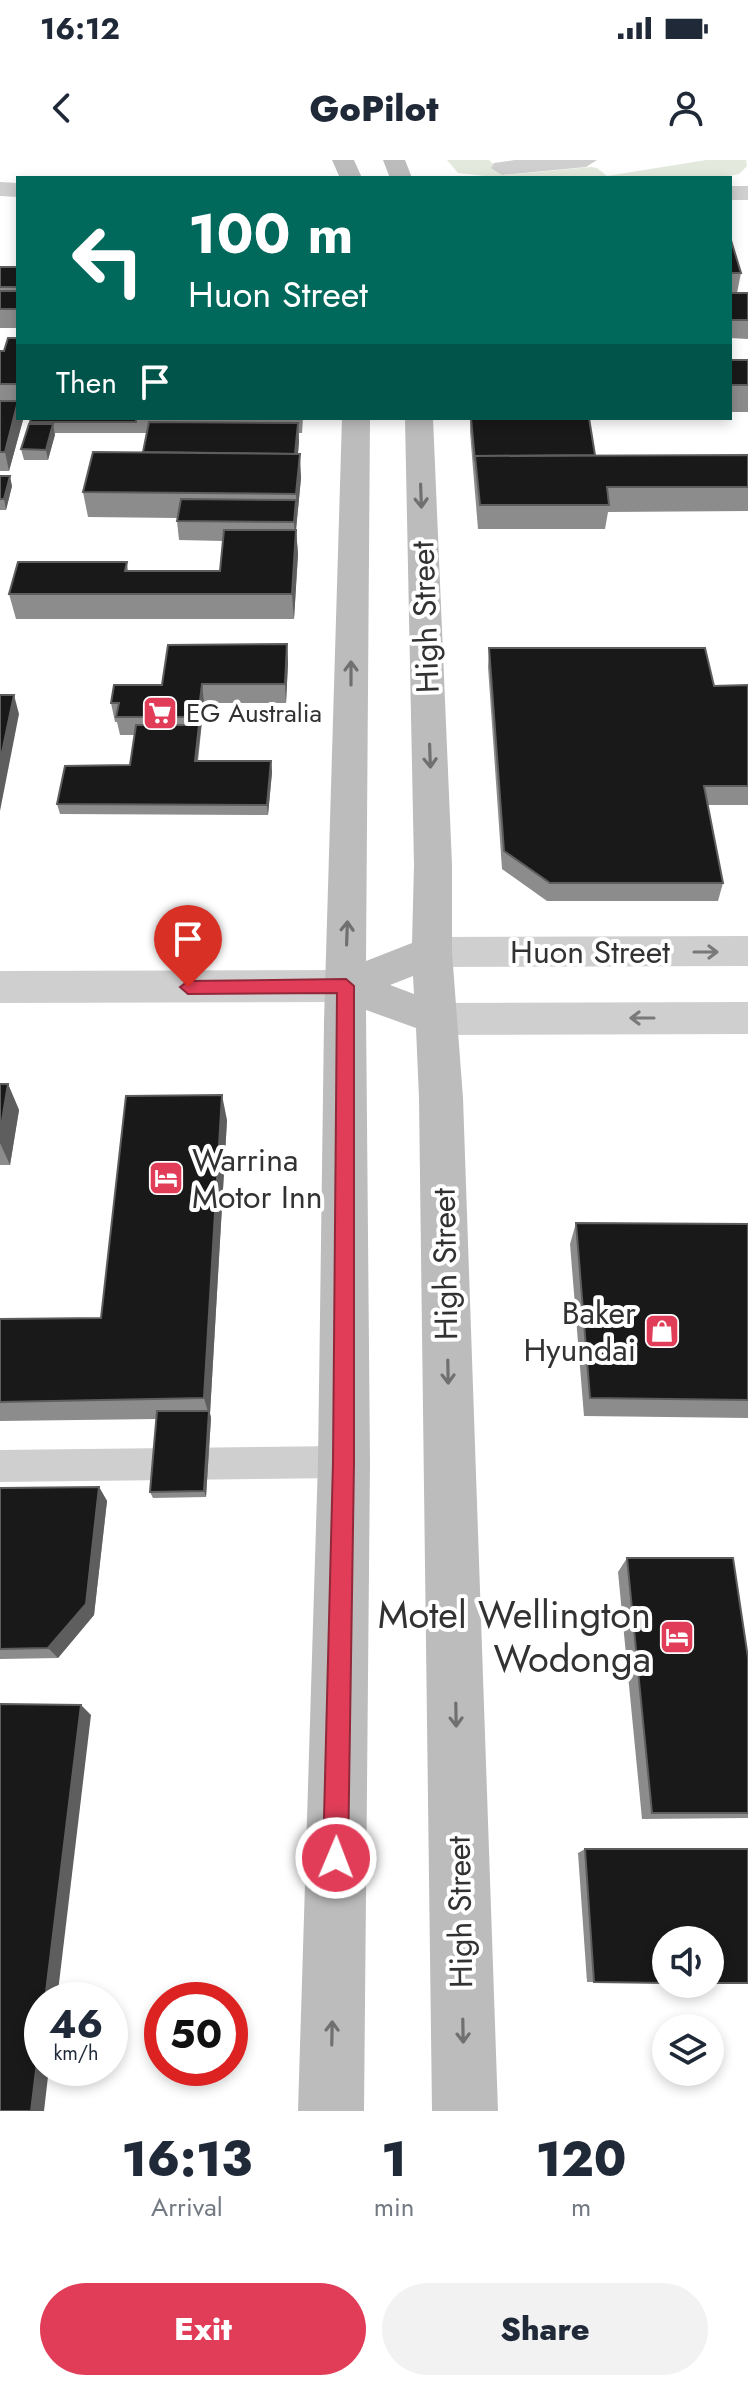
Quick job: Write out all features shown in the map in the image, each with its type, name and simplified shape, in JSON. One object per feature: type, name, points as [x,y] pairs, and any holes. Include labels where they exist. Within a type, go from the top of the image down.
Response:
[{"type":"main road","points":[[331,2111],[344,1462],[346,986],[356,420]]},
{"type":"main road","name":"High Street","points":[[419,420],[432,849],[432,952],[438,1019],[465,2111]]},
{"type":"main road","points":[[346,986],[432,952]]},
{"type":"main road","points":[[346,986],[438,1019]]},
{"type":"street","points":[[502,168],[586,160]]},
{"type":"street","name":"Huon Street","points":[[432,952],[748,951]]},
{"type":"street","points":[[0,987],[346,986]]},
{"type":"street","name":"Huon Street","points":[[438,1019],[748,1018]]},
{"type":"lane","points":[[0,1466],[344,1462]]},
{"type":"shaded area","points":[[447,160],[489,160],[504,175],[591,167],[607,176],[485,176],[458,173]]},
{"type":"shaded area","points":[[706,160],[746,160],[747,166],[739,174],[607,176]]},
{"type":"building","points":[[732,244],[741,273],[732,273]]},
{"type":"building","points":[[0,267],[16,267],[16,287],[0,287]]},
{"type":"building","points":[[0,291],[16,291],[16,309],[0,309]]},
{"type":"building","points":[[732,293],[748,293],[748,320],[732,320]]},
{"type":"building","points":[[8,338],[16,338],[16,384],[0,384],[0,351],[4,351]]},
{"type":"building","points":[[732,360],[748,360],[748,385],[732,385]]},
{"type":"building","points":[[0,401],[16,401],[5,452],[0,452]]},
{"type":"building","points":[[30,420],[136,420],[136,422]]},
{"type":"building","points":[[471,420],[589,420],[595,455],[475,456],[475,461]]},
{"type":"building","points":[[149,422],[298,423],[295,454],[143,452]]},
{"type":"building","points":[[29,424],[53,424],[46,450],[21,449]]},
{"type":"building","points":[[93,452],[300,454],[296,494],[83,492]]},
{"type":"building","points":[[748,455],[748,487],[607,487],[609,505],[480,505],[475,456]]},
{"type":"building","points":[[0,476],[10,476],[4,499],[0,499]]},
{"type":"building","points":[[181,499],[296,500],[294,522],[177,521]]},
{"type":"building","points":[[224,530],[296,530],[292,594],[9,594],[18,562],[127,562],[125,571],[220,571]]},
{"type":"building","points":[[287,644],[285,684],[202,684],[198,717],[116,717],[119,703],[111,703],[114,685],[162,685],[168,645]]},
{"type":"building","points":[[489,648],[705,648],[714,686],[748,685],[748,786],[704,786],[723,883],[550,883],[504,851]]},
{"type":"building","points":[[0,695],[14,695],[0,762]]},
{"type":"building","points":[[136,725],[199,725],[195,761],[271,761],[267,805],[57,804],[65,766],[130,765]]},
{"type":"building","points":[[0,1084],[8,1084],[0,1133]]},
{"type":"building","points":[[222,1095],[204,1398],[0,1402],[0,1319],[101,1318],[126,1096]]},
{"type":"building","name":"Baker Hyundai","points":[[576,1223],[748,1224],[748,1400],[590,1398]]},
{"type":"building","points":[[157,1411],[209,1411],[204,1491],[150,1492]]},
{"type":"building","points":[[99,1487],[86,1604],[48,1648],[0,1649],[0,1488]]},
{"type":"building","name":"Motel Wellington Wodonga","points":[[627,1558],[733,1558],[748,1658],[748,1813],[652,1813]]},
{"type":"building","points":[[0,1704],[81,1705],[47,1982],[24,1982],[24,2086],[34,2086],[31,2111],[0,2111]]},
{"type":"building","points":[[585,1849],[748,1849],[748,1983],[724,1983],[724,1926],[652,1926],[652,1983],[594,1982]]},
{"type":"place","name":"EG Australia","points":[[160,713]]},
{"type":"place","name":"Warrina Motor Inn","points":[[166,1178]]},
{"type":"place","name":"Baker Hyundai","points":[[662,1331]]},
{"type":"place","name":"Motel Wellington Wodonga","points":[[677,1637]]},
{"type":"route","points":[[188,987],[346,986],[344,1462],[336,1858]]}]
